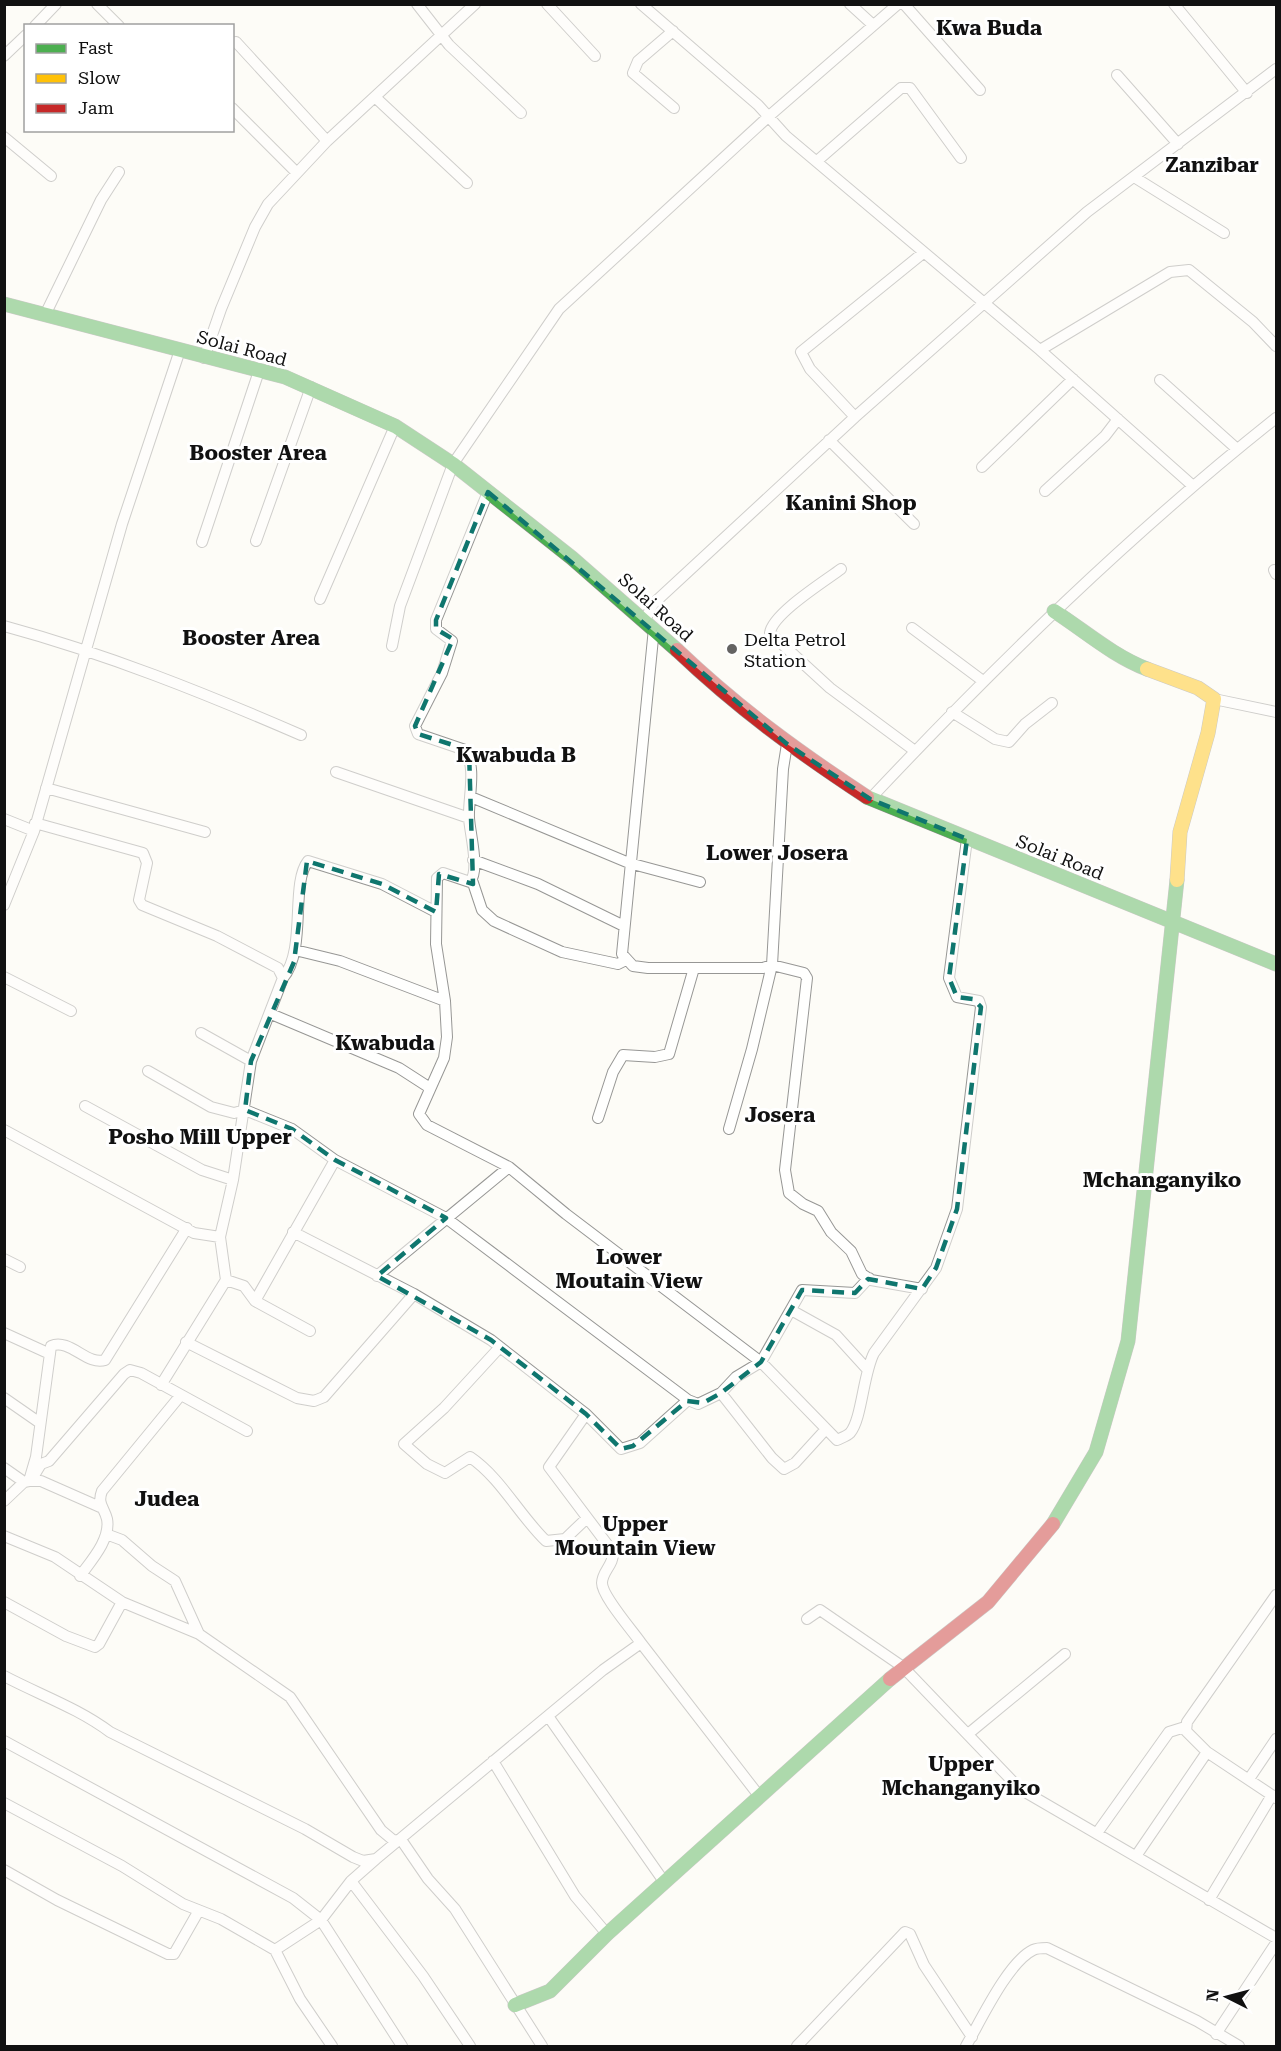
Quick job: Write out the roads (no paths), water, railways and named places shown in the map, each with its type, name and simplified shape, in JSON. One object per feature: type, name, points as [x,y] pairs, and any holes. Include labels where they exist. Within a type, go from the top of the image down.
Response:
[{"type":"main road","name":"Solai Road","points":[[4,304],[259,371],[311,387],[394,426],[453,464],[488,492],[649,624],[726,696],[787,744],[870,799],[1276,964]]},
{"type":"main road","points":[[515,2005],[550,1991],[607,1934],[903,1667],[988,1602],[1029,1556],[1065,1508],[1096,1452],[1128,1341],[1174,924],[1180,832],[1208,733],[1214,699],[1198,688],[1122,659],[1096,638],[1054,611]]},
{"type":"street","points":[[37,24],[56,4]]},
{"type":"street","points":[[97,4],[117,24]]},
{"type":"street","points":[[417,4],[449,45],[521,112]]},
{"type":"street","points":[[204,358],[255,227],[268,204],[327,141],[475,4]]},
{"type":"street","points":[[547,4],[595,56]]},
{"type":"street","points":[[641,4],[758,105],[786,136],[1040,350],[1192,486]]},
{"type":"street","points":[[850,4],[873,26]]},
{"type":"street","points":[[392,646],[400,606],[453,464],[559,309],[768,117],[898,4]]},
{"type":"street","points":[[904,4],[980,90]]},
{"type":"street","points":[[1174,4],[1247,93]]},
{"type":"street","points":[[673,31],[638,61],[633,73],[674,108]]},
{"type":"street","points":[[4,56],[24,37]]},
{"type":"street","points":[[236,42],[327,141]]},
{"type":"street","points":[[922,1289],[869,1278],[862,1274],[850,1251],[831,1232],[818,1211],[795,1198],[786,1183],[784,1170],[807,978],[804,973],[772,965],[763,969],[648,968],[633,966],[622,954],[649,624],[653,604],[829,440],[1087,212],[1276,69]]},
{"type":"street","points":[[1117,75],[1178,144]]},
{"type":"street","points":[[817,161],[901,88],[910,88],[916,92],[962,158]]},
{"type":"street","points":[[376,98],[467,183]]},
{"type":"street","points":[[234,110],[297,173]]},
{"type":"street","points":[[4,137],[51,176]]},
{"type":"street","points":[[45,315],[101,201],[119,172]]},
{"type":"street","points":[[1134,177],[1224,233]]},
{"type":"street","points":[[855,417],[810,369],[801,352],[923,253]]},
{"type":"street","points":[[1040,350],[1170,272],[1189,270],[1253,322],[1276,346]]},
{"type":"street","points":[[4,905],[34,827],[122,524],[180,350]]},
{"type":"street","points":[[202,542],[259,371]]},
{"type":"street","points":[[982,467],[1073,379]]},
{"type":"street","points":[[1160,380],[1237,449]]},
{"type":"street","points":[[256,542],[311,387]]},
{"type":"street","points":[[870,799],[952,712],[1054,611],[1192,486],[1276,418]]},
{"type":"street","points":[[1045,491],[1105,436],[1118,420]]},
{"type":"street","points":[[320,599],[394,426]]},
{"type":"street","points":[[829,440],[914,524]]},
{"type":"street","points":[[488,492],[436,620],[436,629],[452,641],[442,673],[415,726],[418,734],[465,750],[469,756],[472,880],[482,910],[494,921],[562,952],[618,964],[626,960]]},
{"type":"street","points":[[841,569],[782,614],[771,626],[770,633],[830,688],[915,751]]},
{"type":"street","points":[[4,626],[86,649],[198,691],[301,735]]},
{"type":"street","points":[[912,628],[983,681]]},
{"type":"street","points":[[1214,699],[1276,712]]},
{"type":"street","points":[[952,712],[995,739],[1009,742],[1025,724],[1052,702]]},
{"type":"street","points":[[729,1129],[752,1049],[772,965],[783,769],[787,744]]},
{"type":"street","points":[[336,772],[469,818]]},
{"type":"street","points":[[46,788],[205,832]]},
{"type":"street","points":[[471,796],[629,863],[700,882]]},
{"type":"street","points":[[4,819],[143,853],[147,862],[139,900],[142,905],[217,936],[278,968],[283,978]]},
{"type":"street","points":[[472,880],[465,881],[439,874],[436,944],[445,1001],[447,1037],[444,1058],[419,1114],[427,1125],[509,1167],[566,1214],[761,1362],[837,1440],[849,1433],[855,1422],[866,1368],[922,1289],[942,1255],[957,1209],[981,1007],[979,1001],[957,997],[949,978],[967,838]]},
{"type":"street","points":[[473,860],[538,884],[624,926]]},
{"type":"street","points":[[161,1385],[226,1280],[220,1236],[233,1180],[251,1061],[283,978],[293,965],[300,891],[308,861],[381,884],[436,912]]},
{"type":"street","points":[[295,950],[340,961],[445,1001]]},
{"type":"street","points":[[598,1118],[613,1072],[623,1054],[655,1057],[669,1054],[694,968]]},
{"type":"street","points":[[4,977],[71,1011]]},
{"type":"street","points":[[270,1014],[399,1068],[430,1088]]},
{"type":"street","points":[[201,1033],[251,1061]]},
{"type":"street","points":[[148,1071],[211,1107],[234,1113],[245,1110],[292,1129],[335,1160],[446,1218],[688,1400],[698,1404],[721,1394],[736,1377],[761,1362],[802,1290],[855,1293],[869,1278]]},
{"type":"street","points":[[85,1106],[202,1170],[233,1180]]},
{"type":"street","points":[[4,1130],[188,1228],[205,1236],[220,1236]]},
{"type":"street","points":[[255,1301],[335,1160]]},
{"type":"street","points":[[377,1276],[509,1167]]},
{"type":"street","points":[[27,1482],[36,1457],[51,1346],[61,1344],[96,1361],[105,1360],[188,1228]]},
{"type":"street","points":[[293,1232],[414,1294],[500,1347],[586,1414],[621,1449],[640,1443],[688,1400]]},
{"type":"street","points":[[4,1259],[20,1267]]},
{"type":"street","points":[[226,1280],[244,1286],[255,1301],[310,1331]]},
{"type":"street","points":[[186,1342],[297,1398],[314,1401],[324,1397],[414,1294]]},
{"type":"street","points":[[791,1310],[836,1335],[866,1368]]},
{"type":"street","points":[[4,1333],[50,1354]]},
{"type":"street","points":[[500,1347],[444,1408],[404,1444],[427,1464],[445,1473],[470,1457],[484,1467],[546,1541],[565,1539],[587,1518]]},
{"type":"street","points":[[4,1502],[27,1482],[41,1464],[49,1461],[124,1374],[136,1370],[248,1431]]},
{"type":"street","points":[[721,1394],[772,1458],[784,1469],[795,1463],[826,1429]]},
{"type":"street","points":[[80,1576],[106,1534],[106,1519],[100,1507],[102,1491],[180,1396]]},
{"type":"street","points":[[4,1398],[40,1423]]},
{"type":"street","points":[[586,1414],[549,1467],[613,1552],[611,1565],[603,1577],[603,1590],[760,1797]]},
{"type":"street","points":[[4,1468],[27,1482],[41,1481],[100,1507]]},
{"type":"street","points":[[106,1534],[122,1540],[152,1566],[175,1581],[199,1634]]},
{"type":"street","points":[[4,1536],[55,1557],[80,1576],[122,1602],[199,1634],[290,1697],[381,1830],[389,1838],[402,1841],[428,1879],[455,1909],[543,2046]]},
{"type":"street","points":[[1097,1833],[1169,1732],[1185,1726],[1193,1711],[1276,1595]]},
{"type":"street","points":[[4,1602],[66,1636],[95,1647],[99,1644],[122,1602]]},
{"type":"street","points":[[807,1619],[820,1610],[903,1667],[1020,1789],[1276,1938]]},
{"type":"street","points":[[275,1950],[321,1920],[351,1881],[376,1859],[548,1716],[641,1643]]},
{"type":"street","points":[[968,1734],[1065,1654]]},
{"type":"street","points":[[4,1676],[40,1695],[81,1712],[110,1732],[304,1829],[353,1857],[363,1861],[376,1859]]},
{"type":"street","points":[[548,1716],[665,1883]]},
{"type":"street","points":[[1185,1726],[1186,1731],[1207,1752],[1274,1797],[1209,1900]]},
{"type":"street","points":[[1249,1779],[1276,1739]]},
{"type":"street","points":[[4,1742],[238,1866],[293,1898],[321,1920],[402,2046]]},
{"type":"street","points":[[1136,1856],[1207,1752]]},
{"type":"street","points":[[493,1761],[575,1896],[607,1934]]},
{"type":"street","points":[[4,1803],[122,1866],[198,1912],[221,1919],[275,1950],[300,1999],[332,2046]]},
{"type":"street","points":[[4,1870],[57,1900],[168,1954],[174,1954],[180,1948],[198,1912]]},
{"type":"street","points":[[351,1881],[423,1976],[470,2046]]},
{"type":"street","points":[[797,2046],[905,1932],[910,1934],[924,1965],[969,2042]]},
{"type":"street","points":[[1216,2034],[1276,1943]]},
{"type":"street","points":[[969,2042],[996,1994],[1021,1959],[1035,1949],[1047,1948],[1197,2021],[1239,2046]]},
{"type":"place","name":"Delta Petrol Station","points":[[732,649]]},
{"type":"district","name":"Kwa Buda","points":[[989,28]]},
{"type":"district","name":"Zanzibar","points":[[1212,165]]},
{"type":"district","name":"Booster Area","points":[[258,453]]},
{"type":"district","name":"Kanini Shop","points":[[851,503]]},
{"type":"district","name":"Booster Area","points":[[251,638]]},
{"type":"district","name":"Kwabuda B","points":[[516,755]]},
{"type":"district","name":"Lower Josera","points":[[777,853]]},
{"type":"district","name":"Kwabuda","points":[[385,1043]]},
{"type":"district","name":"Josera","points":[[780,1115]]},
{"type":"district","name":"Posho Mill Upper","points":[[200,1137]]},
{"type":"district","name":"Mchanganyiko","points":[[1162,1180]]},
{"type":"district","name":"Lower Moutain View","points":[[629,1269]]},
{"type":"district","name":"Judea","points":[[167,1499]]},
{"type":"district","name":"Upper Mountain View","points":[[635,1536]]},
{"type":"district","name":"Upper Mchanganyiko","points":[[961,1776]]}]
